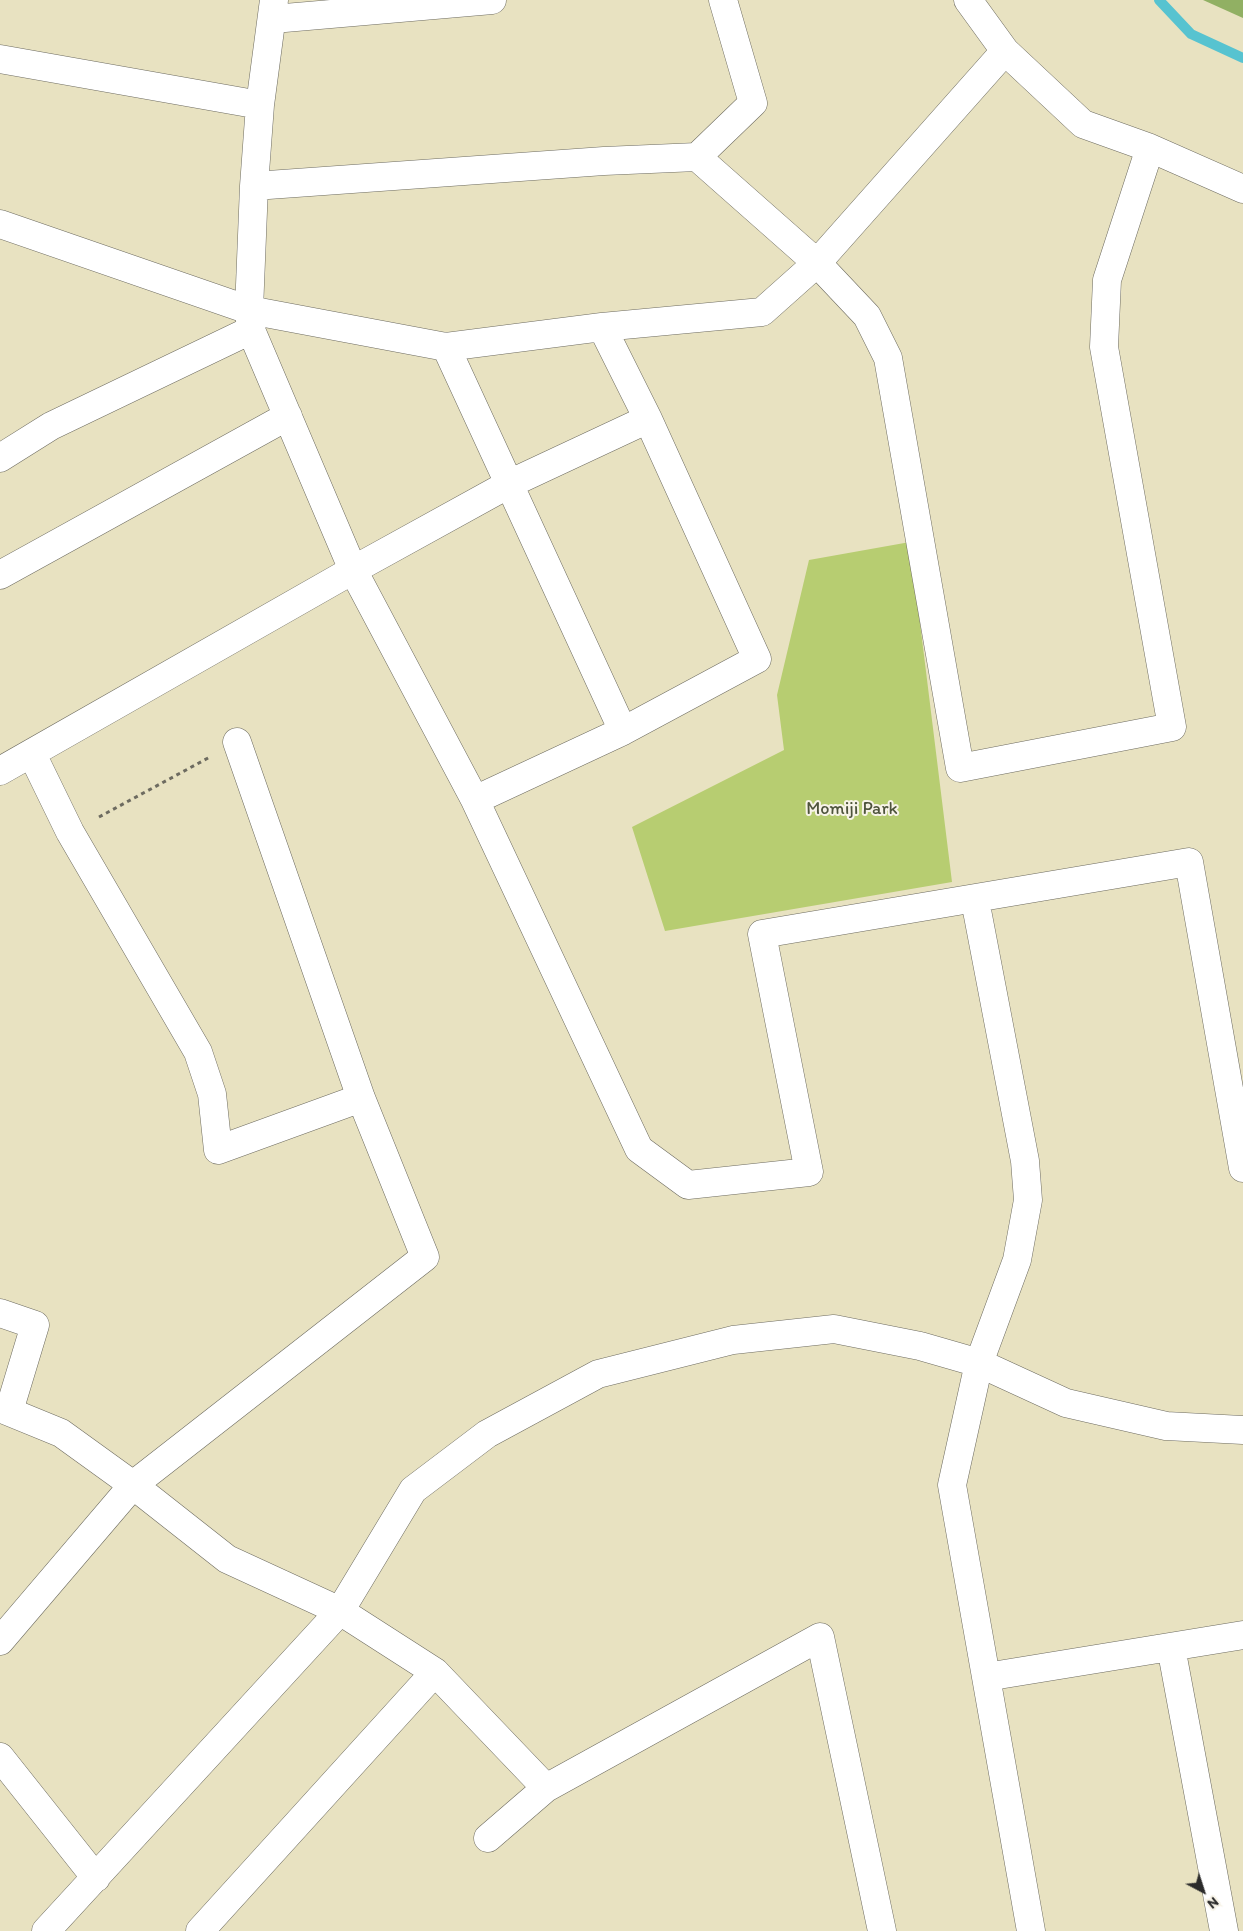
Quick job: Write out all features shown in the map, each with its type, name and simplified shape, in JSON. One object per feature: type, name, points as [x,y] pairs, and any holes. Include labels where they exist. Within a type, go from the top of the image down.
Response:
[{"type":"street","points":[[492,0],[273,9],[260,105],[254,186],[250,320],[288,416],[354,570],[475,800],[639,1149],[688,1185],[809,1172],[762,934],[975,900],[1190,862],[1243,1168]]},
{"type":"street","points":[[254,186],[604,161],[697,158],[753,104],[723,0]]},
{"type":"street","points":[[968,0],[1005,51],[1083,124],[1150,148],[1243,188]]},
{"type":"street","points":[[0,224],[250,320],[446,347],[602,327],[762,312],[817,263],[1005,51]]},
{"type":"street","points":[[0,59],[260,105]]},
{"type":"street","points":[[697,158],[817,263],[867,316],[888,358],[960,768],[1172,727],[1104,347],[1108,280],[1150,148]]},
{"type":"street","points":[[0,458],[51,426],[250,320]]},
{"type":"street","points":[[475,800],[624,730],[757,659],[648,420],[602,327]]},
{"type":"street","points":[[446,347],[624,730]]},
{"type":"street","points":[[0,575],[288,416]]},
{"type":"street","points":[[0,771],[509,484],[648,420]]},
{"type":"street","points":[[3,1631],[133,1485],[425,1257],[360,1098],[236,742]]},
{"type":"street","points":[[32,754],[70,832],[198,1052],[212,1094],[218,1150],[360,1098]]},
{"type":"street","points":[[975,900],[1025,1161],[1028,1200],[1016,1260],[978,1363],[952,1485],[1031,1931]]},
{"type":"street","points":[[0,1313],[35,1325],[5,1410],[61,1433],[133,1485],[227,1559],[340,1611],[435,1672],[546,1788]]},
{"type":"street","points":[[46,1931],[340,1611],[413,1490],[487,1434],[598,1374],[733,1340],[834,1329],[920,1346],[978,1363],[1066,1403],[1166,1426],[1243,1430]]},
{"type":"street","points":[[986,1677],[1243,1636]]},
{"type":"street","points":[[488,1838],[546,1788],[820,1637],[882,1931]]},
{"type":"street","points":[[1171,1647],[1224,1931]]},
{"type":"street","points":[[200,1931],[435,1672]]},
{"type":"street","points":[[0,1757],[96,1878]]},
{"type":"path","points":[[70,832],[236,742]]},
{"type":"green space","points":[[1203,0],[1243,0],[1243,18]]},
{"type":"green space","name":"Momiji Park","points":[[910,542],[952,882],[665,931],[632,827],[784,750],[777,695],[809,560]]},
{"type":"waterway","points":[[1159,0],[1191,34],[1243,58]]}]
